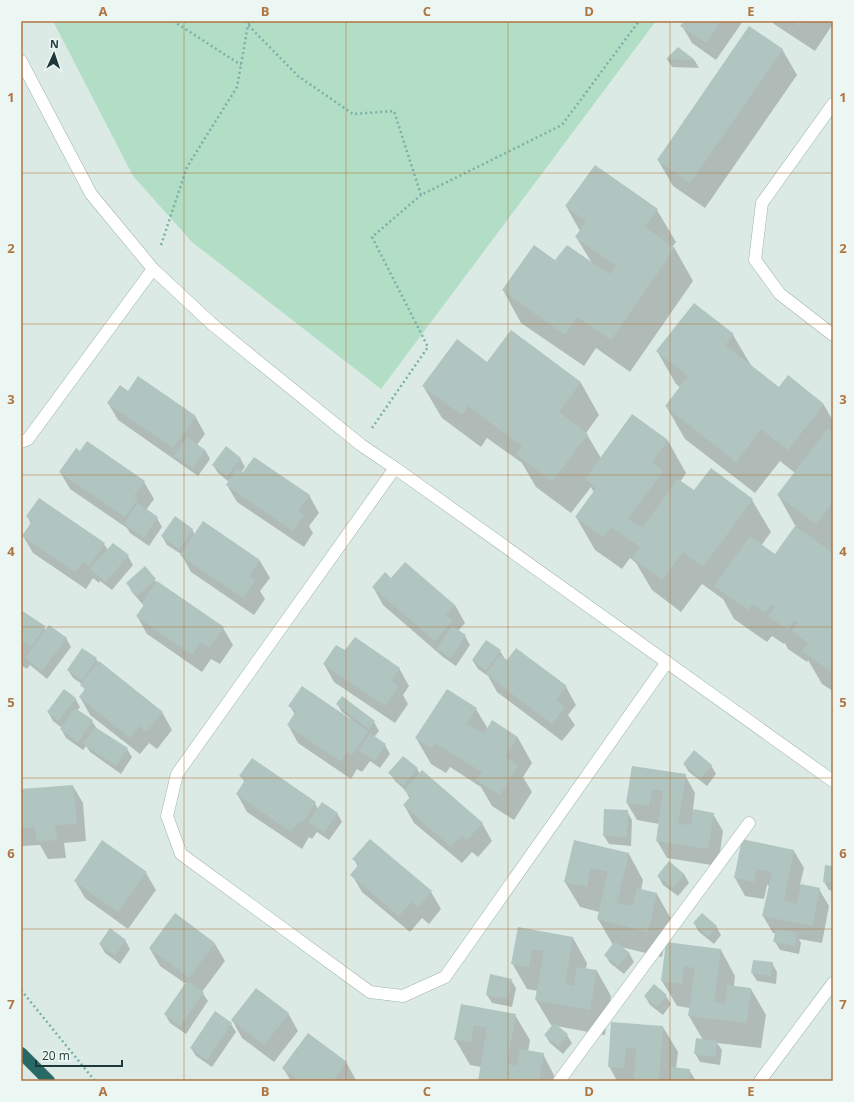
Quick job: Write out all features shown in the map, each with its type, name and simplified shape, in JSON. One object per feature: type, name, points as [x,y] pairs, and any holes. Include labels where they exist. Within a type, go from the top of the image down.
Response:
[{"type":"highway","points":[[21,1053],[48,1081]]},
{"type":"street","points":[[21,61],[91,194],[153,268],[212,324],[361,445],[833,781]]},
{"type":"street","points":[[833,104],[762,203],[755,260],[780,294],[833,335]]},
{"type":"street","points":[[21,442],[28,439],[153,268]]},
{"type":"street","points":[[395,468],[177,774],[167,816],[181,854],[370,992],[403,996],[445,977],[667,662]]},
{"type":"street","points":[[559,1081],[749,823]]},
{"type":"street","points":[[760,1081],[833,982]]},
{"type":"path","points":[[173,21],[241,65]]},
{"type":"path","points":[[246,21],[248,26],[298,76],[353,114],[394,111],[421,195]]},
{"type":"path","points":[[153,268],[187,167],[237,86],[248,26],[254,21]]},
{"type":"path","points":[[361,445],[428,347],[372,237],[421,195],[562,125],[639,21]]},
{"type":"path","points":[[21,990],[95,1081]]},
{"type":"green space","points":[[53,21],[656,21],[381,389],[192,242],[133,176]]},
{"type":"building","points":[[684,21],[721,21],[706,43],[680,26]]},
{"type":"building","points":[[792,21],[804,21],[800,26]]},
{"type":"building","points":[[749,26],[783,49],[690,183],[657,160]]},
{"type":"building","points":[[678,47],[695,60],[666,59]]},
{"type":"building","points":[[595,165],[658,209],[645,227],[675,248],[611,340],[577,317],[565,335],[502,290],[534,245],[555,260],[567,245],[609,274],[616,266],[575,237],[586,221],[565,206]]},
{"type":"building","points":[[694,303],[734,334],[725,345],[779,387],[788,375],[824,404],[788,450],[761,429],[736,462],[665,406],[688,376],[656,351]]},
{"type":"building","points":[[511,330],[581,382],[559,412],[588,434],[552,482],[516,454],[522,446],[468,406],[462,415],[422,386],[457,339],[487,362]]},
{"type":"building","points":[[138,376],[196,416],[173,448],[107,403],[120,385],[128,391]]},
{"type":"building","points":[[632,414],[668,440],[652,462],[663,471],[628,519],[642,528],[678,479],[694,490],[711,468],[753,499],[703,567],[683,552],[662,580],[632,558],[640,547],[611,527],[603,537],[575,517],[596,488],[585,479]]},
{"type":"building","points":[[828,428],[833,431],[833,502],[816,524],[777,495]]},
{"type":"building","points":[[187,437],[205,450],[193,468],[174,456]]},
{"type":"building","points":[[87,441],[145,481],[134,496],[138,499],[125,517],[59,472],[76,448],[80,451]]},
{"type":"building","points":[[226,446],[241,458],[227,476],[212,465]]},
{"type":"building","points":[[254,457],[310,495],[298,511],[304,515],[293,531],[226,485],[237,468],[243,472]]},
{"type":"building","points":[[39,498],[105,543],[89,566],[83,562],[75,572],[22,536],[32,521],[26,516]]},
{"type":"building","points":[[138,503],[158,517],[144,538],[124,524]]},
{"type":"building","points":[[175,516],[193,529],[179,549],[161,536]]},
{"type":"building","points":[[203,521],[260,560],[249,576],[255,581],[243,598],[180,555]]},
{"type":"building","points":[[795,526],[833,553],[833,673],[802,651],[808,643],[792,631],[798,623],[795,620],[788,630],[768,616],[775,607],[772,604],[765,613],[753,604],[748,610],[714,586],[750,536],[775,554]]},
{"type":"building","points":[[113,543],[129,555],[106,582],[90,569]]},
{"type":"building","points":[[405,562],[455,605],[446,615],[453,620],[435,641],[372,587],[385,572],[391,578]]},
{"type":"building","points":[[145,566],[156,579],[137,596],[126,583]]},
{"type":"building","points":[[157,581],[224,627],[209,648],[201,642],[192,655],[136,616],[144,605],[142,603]]},
{"type":"building","points":[[21,610],[45,626],[31,647],[24,642],[21,647]]},
{"type":"building","points":[[49,625],[67,638],[42,671],[25,658]]},
{"type":"building","points":[[452,626],[466,635],[451,658],[437,649]]},
{"type":"building","points":[[355,637],[400,668],[391,681],[399,686],[385,706],[323,664],[336,645],[345,650]]},
{"type":"building","points":[[486,640],[501,650],[486,670],[472,660]]},
{"type":"building","points":[[82,648],[97,658],[82,680],[67,670]]},
{"type":"building","points":[[516,648],[567,686],[556,700],[565,707],[552,724],[486,674],[500,655],[507,660]]},
{"type":"building","points":[[99,661],[163,712],[146,732],[139,726],[130,738],[79,697],[85,689],[80,685]]},
{"type":"building","points":[[302,686],[368,731],[352,755],[347,752],[341,762],[287,725],[296,711],[288,706]]},
{"type":"building","points":[[64,689],[76,698],[58,721],[47,712]]},
{"type":"building","points":[[447,689],[477,708],[467,723],[484,734],[492,720],[518,737],[505,757],[518,766],[500,795],[476,780],[482,772],[435,743],[432,749],[415,738]]},
{"type":"building","points":[[342,696],[375,721],[369,729],[336,704]]},
{"type":"building","points":[[75,708],[93,720],[78,742],[60,729]]},
{"type":"building","points":[[95,727],[128,748],[116,766],[83,744]]},
{"type":"building","points":[[370,733],[386,744],[375,761],[359,750]]},
{"type":"building","points":[[694,750],[712,765],[701,778],[683,764]]},
{"type":"building","points":[[403,756],[418,768],[403,785],[388,773]]},
{"type":"building","points":[[252,758],[316,802],[302,823],[299,821],[291,832],[236,794],[245,780],[239,776]]},
{"type":"building","points":[[632,766],[686,774],[678,824],[691,825],[694,809],[714,813],[708,849],[656,841],[663,791],[652,789],[649,806],[626,803]]},
{"type":"building","points":[[422,770],[483,823],[467,840],[462,835],[451,847],[403,805],[411,796],[404,790]]},
{"type":"building","points":[[73,785],[77,824],[55,825],[57,840],[37,842],[35,827],[21,828],[21,789]]},
{"type":"building","points":[[322,802],[338,813],[324,832],[308,822]]},
{"type":"building","points":[[604,809],[628,810],[627,837],[603,836]]},
{"type":"building","points":[[370,839],[432,891],[419,907],[412,902],[399,916],[350,875],[359,864],[352,859]]},
{"type":"building","points":[[742,839],[794,850],[784,901],[797,904],[801,884],[820,888],[812,926],[762,916],[772,872],[757,869],[754,882],[734,878]]},
{"type":"building","points":[[102,840],[147,872],[118,912],[74,881]]},
{"type":"building","points":[[574,840],[629,853],[617,903],[633,906],[637,888],[657,893],[648,932],[597,919],[608,872],[591,868],[587,887],[564,882]]},
{"type":"building","points":[[669,861],[684,874],[673,888],[657,876]]},
{"type":"building","points":[[825,865],[833,866],[833,883],[823,882]]},
{"type":"building","points":[[175,913],[215,943],[189,978],[149,948]]},
{"type":"building","points":[[702,913],[717,926],[709,936],[693,923]]},
{"type":"building","points":[[518,927],[573,937],[565,984],[574,986],[577,967],[597,970],[590,1010],[535,1000],[544,951],[532,949],[529,967],[511,964]]},
{"type":"building","points":[[110,928],[126,940],[115,956],[99,944]]},
{"type":"building","points":[[776,929],[797,933],[795,946],[773,942]]},
{"type":"building","points":[[615,941],[630,953],[618,966],[604,955]]},
{"type":"building","points":[[666,942],[721,949],[714,1002],[725,1004],[727,985],[751,988],[747,1023],[688,1016],[695,968],[684,966],[682,984],[661,981]]},
{"type":"building","points":[[753,960],[773,962],[771,976],[751,973]]},
{"type":"building","points":[[490,974],[512,979],[508,999],[486,995]]},
{"type":"building","points":[[187,981],[204,992],[180,1026],[164,1014]]},
{"type":"building","points":[[654,984],[667,995],[657,1007],[644,996]]},
{"type":"building","points":[[256,988],[289,1013],[264,1045],[231,1020]]},
{"type":"building","points":[[461,1004],[516,1014],[507,1064],[517,1066],[520,1049],[544,1053],[539,1081],[478,1081],[487,1028],[474,1025],[471,1042],[454,1040]]},
{"type":"building","points":[[215,1011],[232,1023],[207,1060],[190,1048]]},
{"type":"building","points":[[611,1022],[663,1026],[659,1081],[634,1081],[636,1049],[626,1048],[624,1068],[608,1067]]},
{"type":"building","points":[[554,1023],[568,1034],[558,1046],[544,1035]]},
{"type":"building","points":[[308,1033],[347,1062],[333,1081],[299,1081],[282,1068]]},
{"type":"building","points":[[696,1038],[717,1041],[715,1057],[694,1054]]},
{"type":"building","points":[[671,1067],[690,1069],[689,1081],[670,1081]]}]
